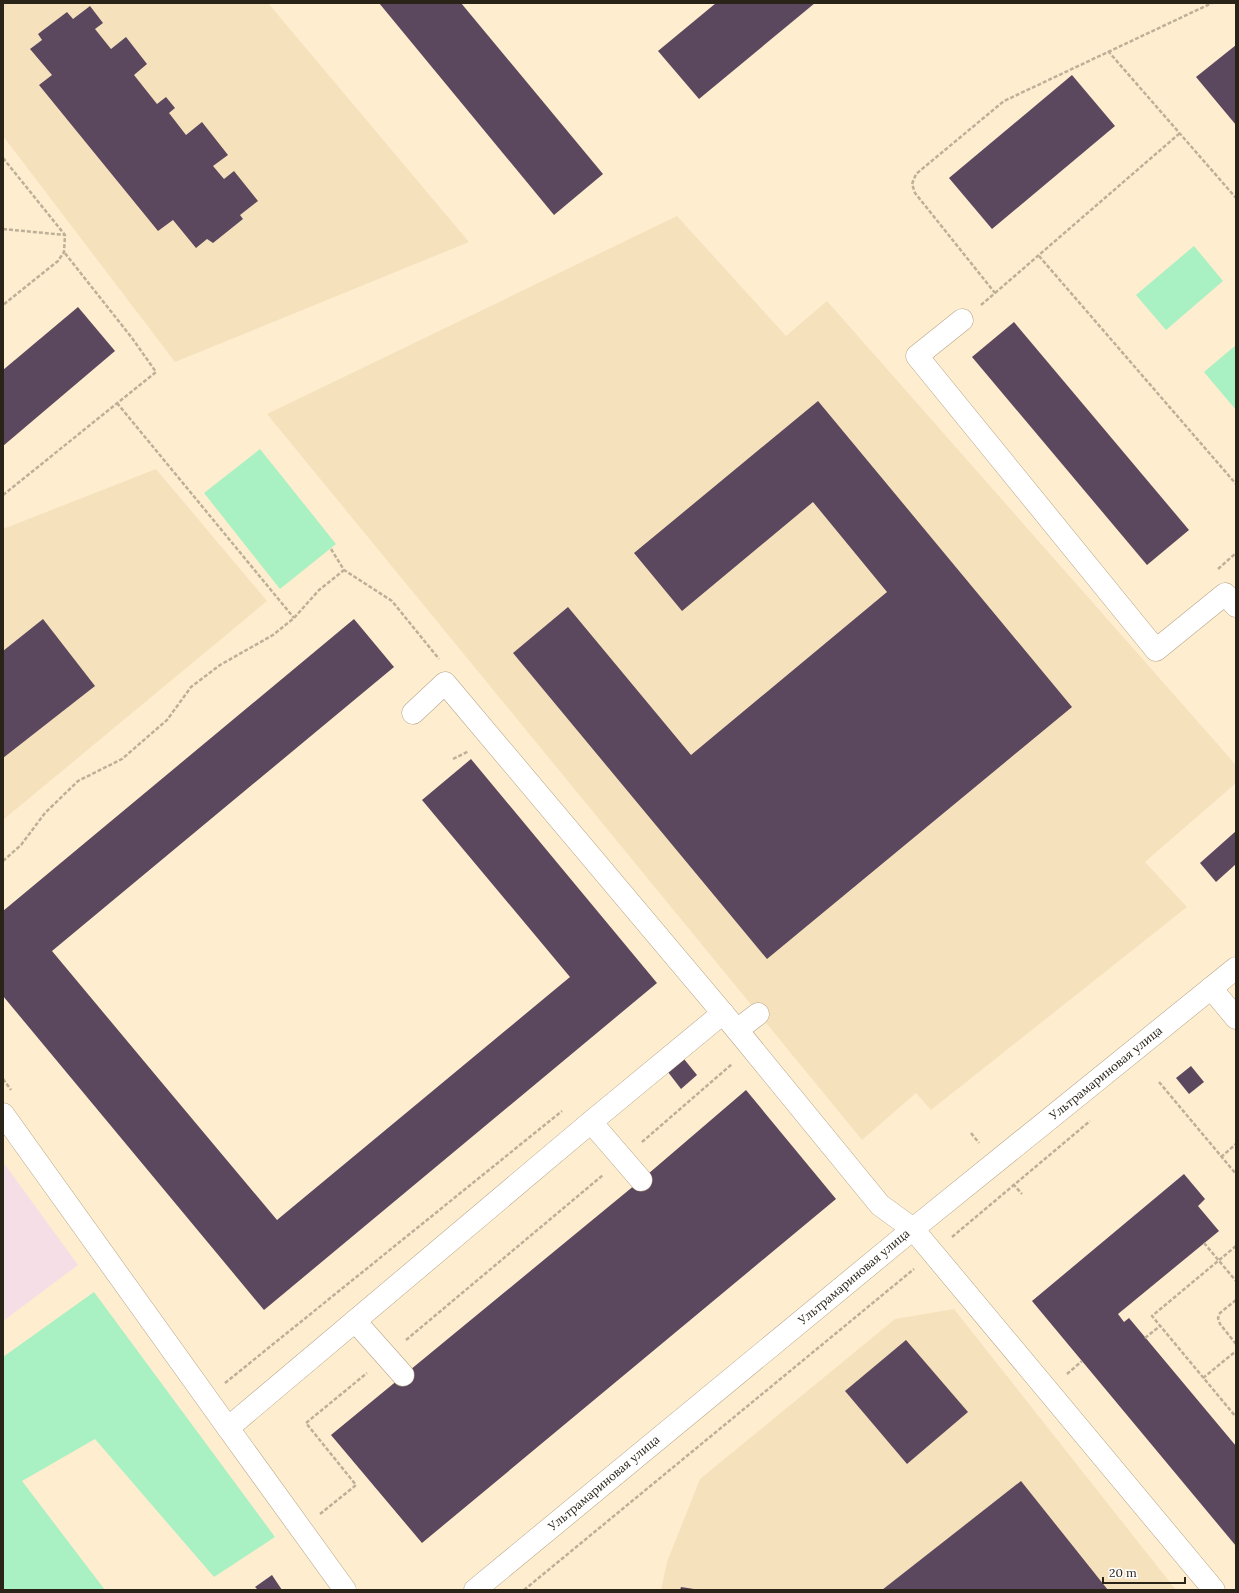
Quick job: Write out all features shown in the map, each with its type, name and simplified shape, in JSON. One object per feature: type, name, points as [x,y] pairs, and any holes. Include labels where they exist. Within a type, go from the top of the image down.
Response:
[{"type":"street","points":[[962,320],[917,356],[1156,650],[1225,594],[1236,606]]},
{"type":"street","points":[[413,712],[445,683],[723,1013],[880,1206],[913,1229],[1214,1590]]},
{"type":"street","name":"Ультрамариновая улица","points":[[475,1590],[913,1229],[1236,968]]},
{"type":"street","points":[[1211,988],[1236,1018]]},
{"type":"street","points":[[228,1428],[591,1122],[723,1013]]},
{"type":"street","points":[[737,1030],[758,1014]]},
{"type":"street","points":[[3,1114],[345,1590]]},
{"type":"street","points":[[591,1122],[641,1180]]},
{"type":"street","points":[[355,1321],[403,1375]]},
{"type":"path","points":[[995,294],[914,193],[912,184],[916,174],[1004,100],[1212,3]]},
{"type":"path","points":[[1108,51],[1236,198]]},
{"type":"path","points":[[984,311],[980,306],[1180,133]]},
{"type":"path","points":[[3,158],[65,235],[64,252],[58,261],[3,305]]},
{"type":"path","points":[[3,229],[65,235]]},
{"type":"path","points":[[3,495],[156,372],[132,338],[64,252]]},
{"type":"path","points":[[1039,256],[1236,484]]},
{"type":"path","points":[[117,403],[294,618]]},
{"type":"path","points":[[331,549],[344,570],[392,601],[440,662]]},
{"type":"path","points":[[1215,572],[1236,553]]},
{"type":"path","points":[[3,861],[21,845],[45,813],[78,781],[122,759],[167,720],[191,687],[220,665],[274,635],[294,618],[319,590],[344,570]]},
{"type":"path","points":[[318,1516],[356,1485],[306,1423],[387,1357],[736,1061]]},
{"type":"path","points":[[1159,1082],[1236,1174]]},
{"type":"path","points":[[223,1384],[568,1106]]},
{"type":"path","points":[[524,1590],[933,1254],[1013,1184],[1093,1119]]},
{"type":"path","points":[[970,1133],[980,1144]]},
{"type":"path","points":[[1221,1157],[1236,1144]]},
{"type":"path","points":[[1010,1180],[1022,1194]]},
{"type":"path","points":[[1204,1243],[1236,1281]]},
{"type":"path","points":[[1236,1246],[1152,1316],[1236,1417]]},
{"type":"path","points":[[1236,1300],[1220,1313],[1218,1318],[1220,1324],[1236,1344]]},
{"type":"path","points":[[1145,1338],[1160,1326]]},
{"type":"path","points":[[1203,1378],[1236,1351]]},
{"type":"shaded area","points":[[3,3],[268,3],[469,242],[175,362],[3,136]]},
{"type":"shaded area","points":[[677,216],[786,336],[827,301],[1236,765],[1236,783],[1145,862],[1187,907],[931,1110],[916,1093],[862,1140],[267,414]]},
{"type":"shaded area","points":[[156,469],[267,601],[3,820],[3,529]]},
{"type":"shaded area","points":[[3,1162],[78,1265],[3,1321]]},
{"type":"shaded area","points":[[954,1309],[1176,1590],[661,1590],[667,1562],[700,1479],[895,1319]]},
{"type":"green space","points":[[1194,246],[1223,281],[1166,330],[1136,295]]},
{"type":"green space","points":[[1236,345],[1236,410],[1204,372]]},
{"type":"green space","points":[[260,449],[336,544],[280,589],[204,493]]},
{"type":"green space","points":[[94,1292],[275,1537],[214,1577],[95,1439],[22,1481],[105,1590],[3,1590],[3,1357]]},
{"type":"building","points":[[379,3],[461,3],[603,174],[554,215]]},
{"type":"building","points":[[716,3],[815,3],[699,99],[658,51]]},
{"type":"building","points":[[90,6],[103,23],[95,29],[111,49],[126,37],[147,64],[134,75],[157,104],[166,97],[175,108],[169,113],[186,135],[202,122],[228,155],[213,166],[224,179],[234,171],[258,201],[240,215],[243,219],[213,243],[207,239],[196,248],[173,220],[158,231],[39,85],[52,75],[30,49],[42,40],[38,34],[67,12],[73,19]]},
{"type":"building","points":[[1236,45],[1236,125],[1196,77]]},
{"type":"building","points":[[1072,75],[1115,126],[992,229],[949,178]]},
{"type":"building","points":[[78,307],[115,351],[3,446],[3,370]]},
{"type":"building","points":[[1014,322],[1189,530],[1147,565],[972,357]]},
{"type":"building","points":[[818,401],[1072,707],[767,959],[513,653],[568,607],[691,755],[887,592],[813,502],[682,611],[634,553]]},
{"type":"building","points":[[43,619],[95,686],[3,758],[3,651]]},
{"type":"building","points":[[354,619],[394,667],[52,951],[277,1220],[570,977],[422,800],[471,759],[657,983],[264,1310],[3,996],[3,911]]},
{"type":"building","points":[[1236,831],[1236,864],[1216,882],[1200,863]]},
{"type":"building","points":[[684,1059],[697,1075],[681,1089],[668,1072]]},
{"type":"building","points":[[1191,1066],[1204,1082],[1189,1094],[1176,1078]]},
{"type":"building","points":[[746,1090],[836,1199],[422,1543],[331,1435],[641,1180]]},
{"type":"building","points":[[1184,1174],[1205,1199],[1198,1206],[1219,1231],[1118,1314],[1124,1322],[1129,1318],[1236,1446],[1236,1546],[1032,1301]]},
{"type":"building","points":[[906,1340],[968,1412],[907,1464],[845,1391]]},
{"type":"building","points":[[1021,1481],[1108,1590],[882,1590]]},
{"type":"building","points":[[272,1575],[282,1590],[258,1590],[255,1587]]},
{"type":"building","points":[[681,1587],[694,1589],[694,1590],[680,1590]]}]
